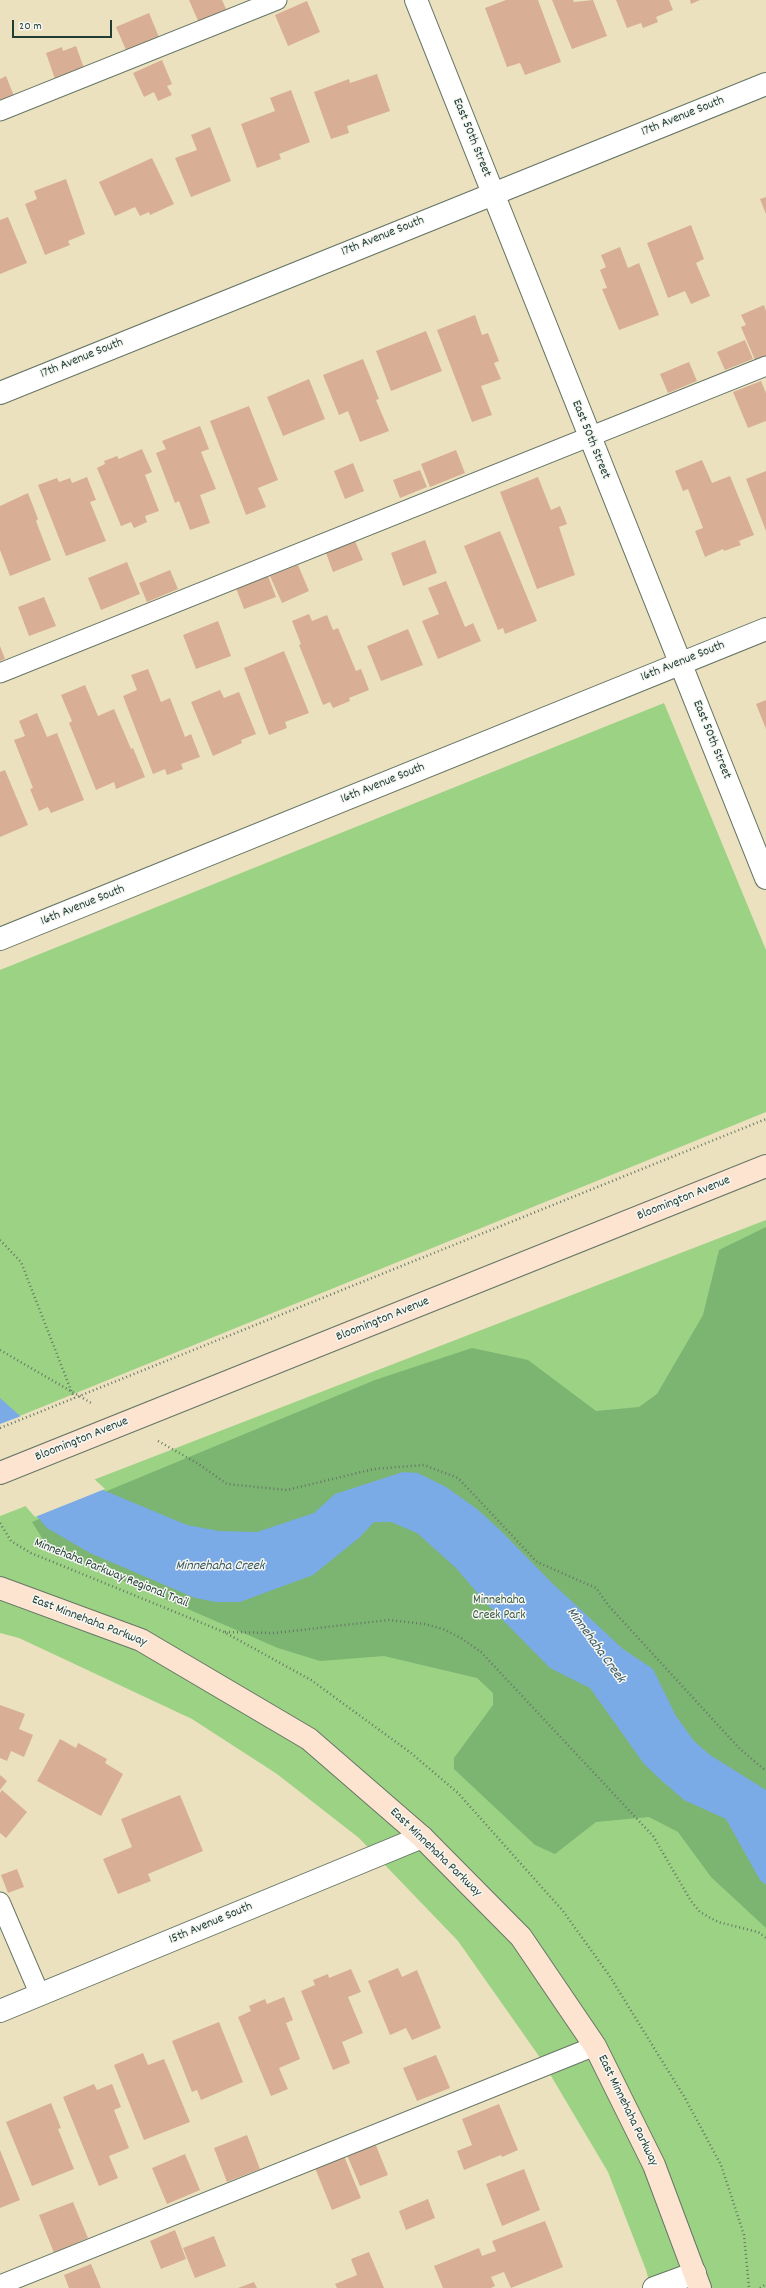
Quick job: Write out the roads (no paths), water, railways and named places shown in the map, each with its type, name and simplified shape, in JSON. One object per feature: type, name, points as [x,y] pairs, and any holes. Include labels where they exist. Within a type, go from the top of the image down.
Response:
[{"type":"street","name":"East 50th Street","points":[[416,0],[588,436],[766,878]]},
{"type":"street","name":"17th Avenue South","points":[[0,393],[766,84]]},
{"type":"street","name":"16th Avenue South","points":[[0,939],[766,629]]},
{"type":"street","name":"Bloomington Avenue","points":[[0,1473],[766,1166]]},
{"type":"street","name":"East Minnehaha Parkway","points":[[0,1588],[141,1640],[310,1739],[422,1837],[521,1937],[595,2046],[654,2165],[697,2280]]},
{"type":"street","name":"15th Avenue South","points":[[0,2011],[422,1837]]},
{"type":"street","points":[[654,2288],[697,2280]]},
{"type":"lane","points":[[0,111],[277,0]]},
{"type":"lane","points":[[0,673],[588,436],[766,366]]},
{"type":"lane","points":[[0,1902],[40,1995]]},
{"type":"lane","points":[[0,2285],[595,2046]]},
{"type":"water","name":"Minnehaha Creek","points":[[0,1398],[103,1490],[187,1525],[219,1531],[257,1532],[314,1513],[335,1494],[403,1472],[418,1473],[446,1487],[477,1509],[499,1529],[551,1582],[623,1649],[653,1669],[676,1716],[694,1741],[710,1755],[766,1790],[766,1885],[760,1880],[726,1819],[684,1800],[661,1780],[644,1764],[590,1688],[550,1668],[487,1604],[456,1568],[417,1533],[391,1522],[374,1522],[359,1538],[313,1575],[240,1602],[216,1602],[195,1598],[90,1553],[47,1528],[0,1474]]},
{"type":"park label","name":"Minnehaha Creek Park","points":[[499,1608]]}]
